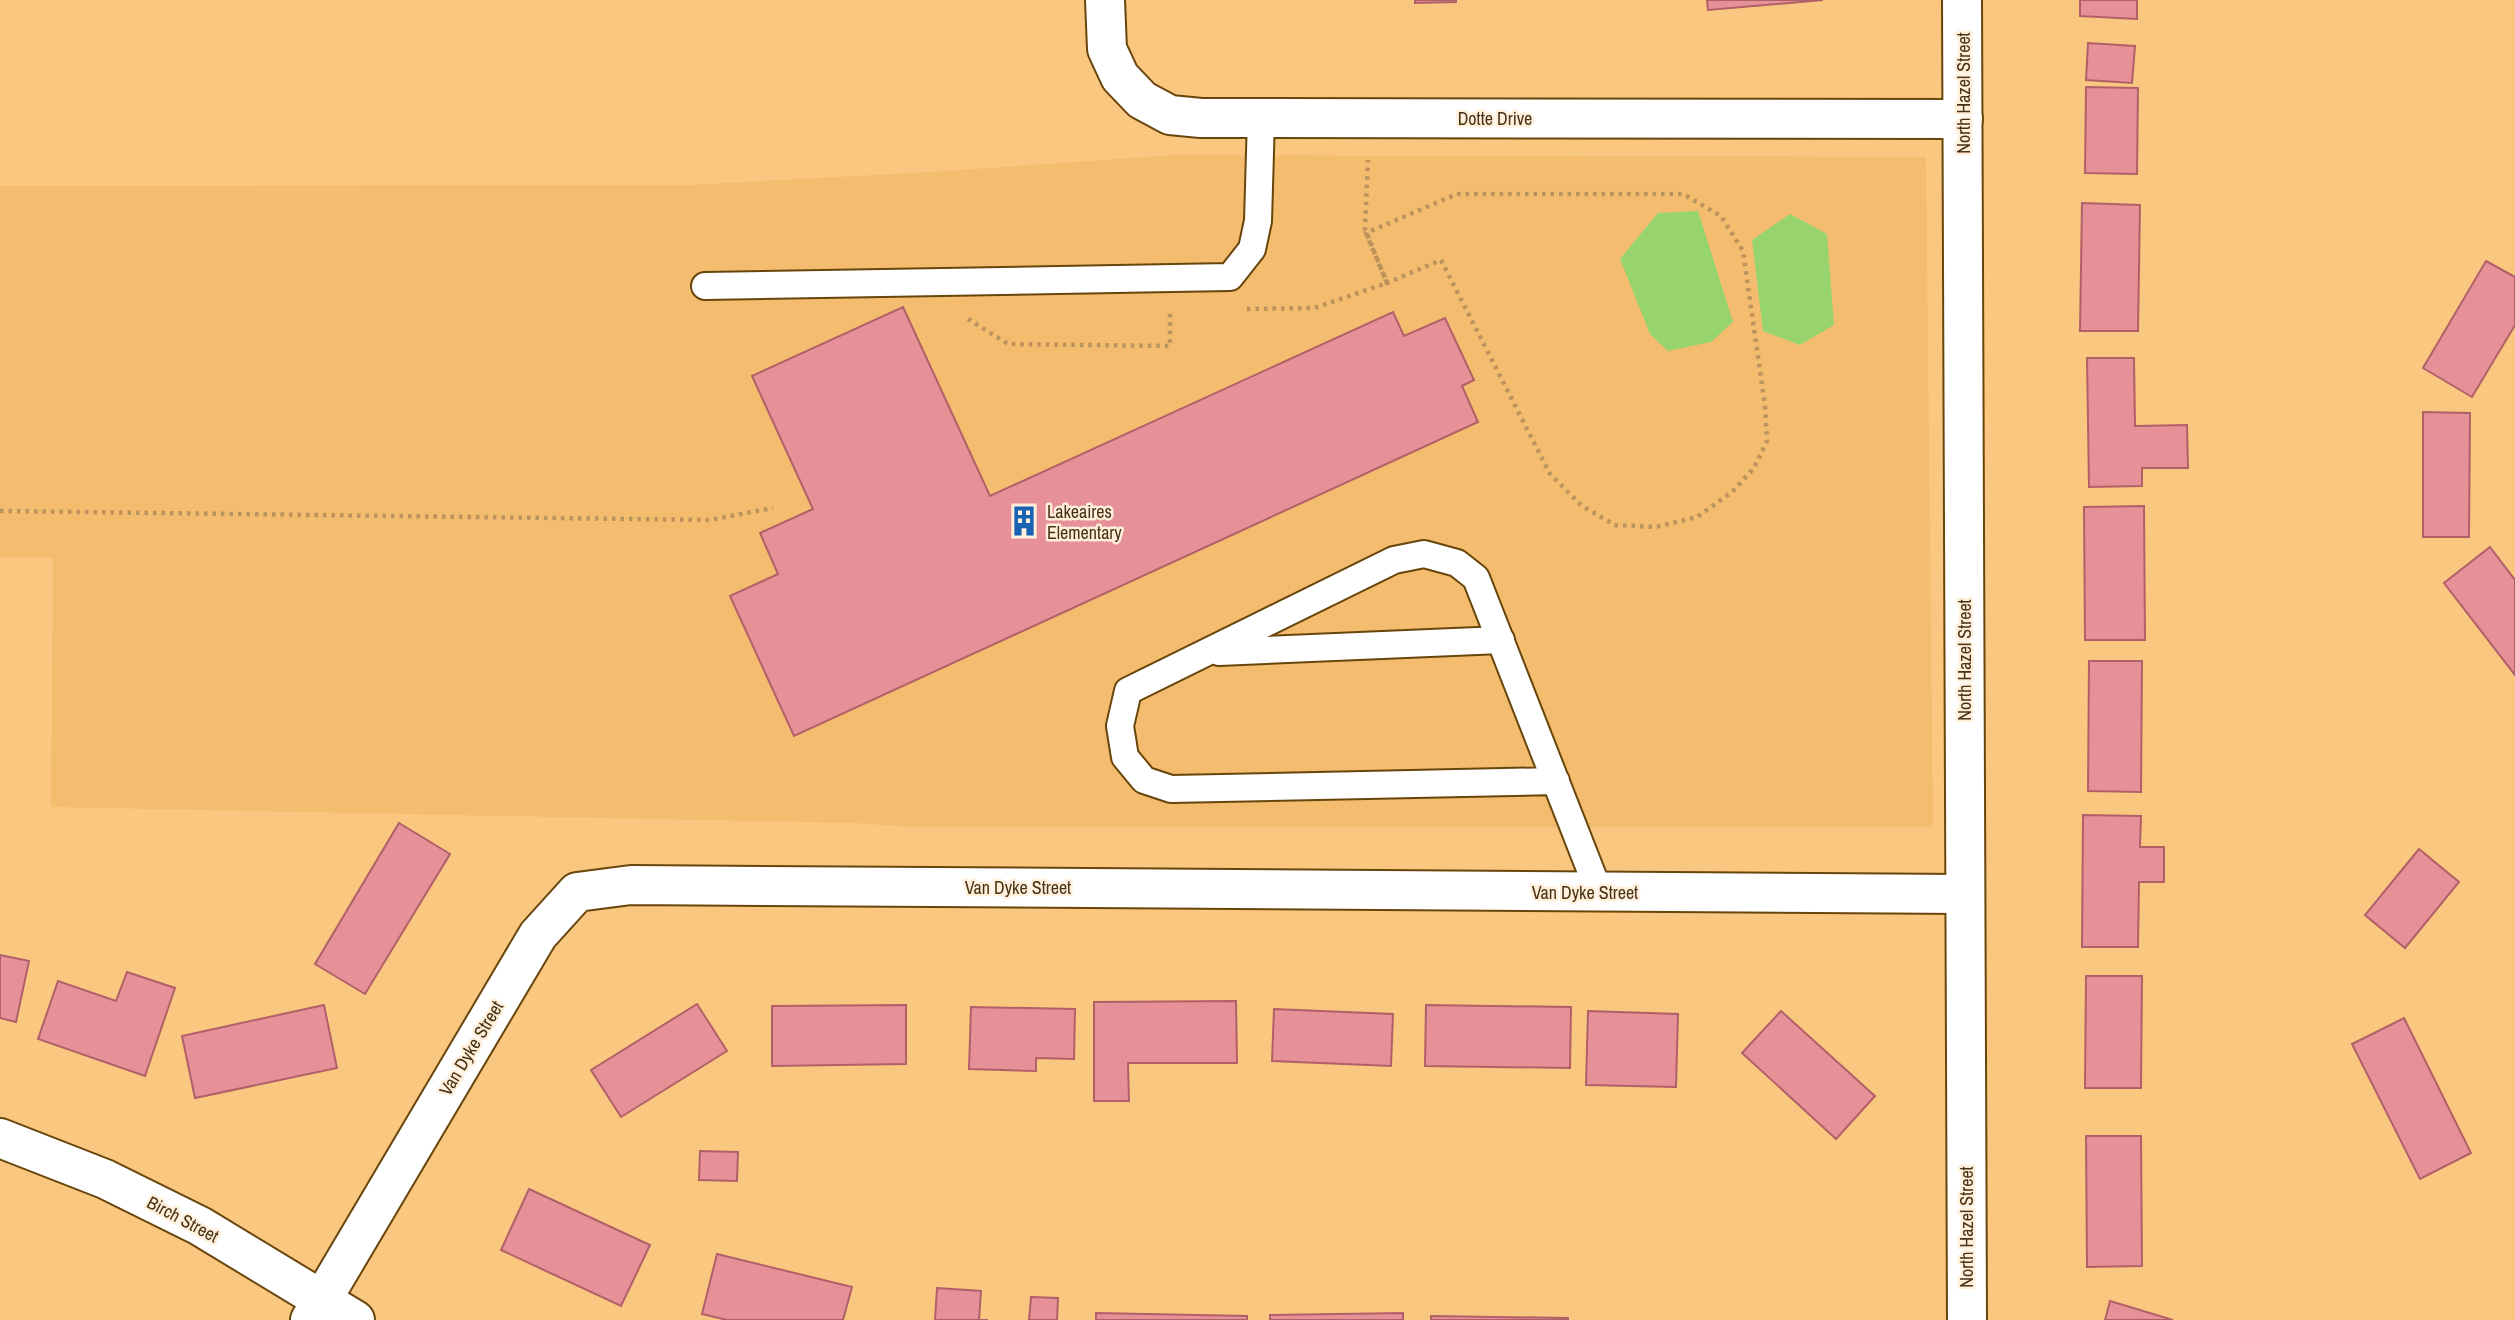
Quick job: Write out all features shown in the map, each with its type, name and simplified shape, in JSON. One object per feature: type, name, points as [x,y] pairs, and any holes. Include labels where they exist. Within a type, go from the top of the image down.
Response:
[{"type":"street","name":"Dotte Drive","points":[[1105,0],[1107,49],[1120,77],[1142,100],[1170,114],[1201,118],[1963,119]]},
{"type":"street","name":"North Hazel Street","points":[[1962,0],[1967,1320]]},
{"type":"street","name":"Van Dyke Street","points":[[316,1310],[538,935],[577,892],[631,884],[1964,894]]},
{"type":"street","name":"Birch Street","points":[[0,1138],[105,1179],[200,1226],[316,1310],[355,1320]]},
{"type":"lane","points":[[705,286],[1230,277],[1252,249],[1258,221],[1261,118]]},
{"type":"lane","points":[[1556,782],[1171,789],[1144,780],[1125,757],[1120,726],[1128,691],[1394,560],[1424,554],[1457,563],[1476,578],[1501,640],[1599,892]]},
{"type":"lane","points":[[1206,653],[1501,640]]},
{"type":"path","points":[[1366,118],[1368,159],[1365,229],[1387,283]]},
{"type":"path","points":[[1236,309],[1314,309],[1387,283],[1441,260],[1550,474],[1582,506],[1615,525],[1656,527],[1697,517],[1732,492],[1754,468],[1768,441],[1743,251],[1721,216],[1683,194],[1457,194],[1366,233],[1387,283]]},
{"type":"path","points":[[967,318],[1008,344],[1170,346],[1170,310],[1183,310]]},
{"type":"path","points":[[0,511],[709,520],[773,508]]},
{"type":"shaded area","points":[[1175,155],[1926,157],[1933,827],[911,827],[854,823],[51,807],[53,558],[0,557],[0,186],[690,185]]},
{"type":"green space","points":[[1698,211],[1733,322],[1711,342],[1668,351],[1650,334],[1620,259],[1658,213]]},
{"type":"green space","points":[[1790,214],[1827,234],[1834,325],[1800,345],[1763,331],[1752,240]]},
{"type":"building","points":[[1415,0],[1456,0],[1456,2],[1415,3]]},
{"type":"building","points":[[1707,0],[1823,0],[1708,10]]},
{"type":"building","points":[[2080,0],[2137,0],[2137,19],[2080,16]]},
{"type":"building","points":[[2088,43],[2135,46],[2132,83],[2086,80]]},
{"type":"building","points":[[2086,87],[2138,88],[2137,174],[2085,173]]},
{"type":"building","points":[[2082,203],[2140,205],[2138,331],[2080,331]]},
{"type":"building","points":[[2486,261],[2515,277],[2515,325],[2472,397],[2423,368]]},
{"type":"building","name":"Lakeaires Elementary","points":[[903,307],[990,496],[1393,312],[1404,336],[1445,318],[1474,380],[1462,386],[1478,422],[794,736],[730,596],[778,574],[760,533],[813,509],[752,376]]},
{"type":"building","points":[[2087,358],[2134,358],[2135,426],[2187,425],[2188,468],[2142,468],[2142,486],[2089,487]]},
{"type":"building","points":[[2423,412],[2470,413],[2469,537],[2423,537]]},
{"type":"building","points":[[2144,506],[2145,640],[2085,640],[2084,507]]},
{"type":"building","points":[[2490,547],[2515,580],[2515,675],[2444,583]]},
{"type":"building","points":[[2089,661],[2142,661],[2141,792],[2088,791]]},
{"type":"building","points":[[2083,815],[2141,816],[2140,847],[2164,847],[2164,882],[2139,882],[2138,947],[2082,947]]},
{"type":"building","points":[[399,823],[450,854],[365,994],[315,964]]},
{"type":"building","points":[[2419,849],[2459,882],[2405,948],[2365,915]]},
{"type":"building","points":[[0,955],[29,961],[16,1022],[0,1018]]},
{"type":"building","points":[[127,972],[175,988],[145,1076],[38,1039],[58,981],[116,1001]]},
{"type":"building","points":[[2086,976],[2142,976],[2141,1088],[2085,1088]]},
{"type":"building","points":[[1236,1001],[1237,1063],[1128,1063],[1129,1101],[1094,1101],[1094,1002]]},
{"type":"building","points":[[697,1004],[727,1051],[621,1117],[591,1070]]},
{"type":"building","points":[[324,1005],[337,1068],[195,1098],[182,1036]]},
{"type":"building","points":[[906,1005],[906,1064],[772,1066],[772,1006]]},
{"type":"building","points":[[1426,1005],[1571,1007],[1570,1068],[1425,1066]]},
{"type":"building","points":[[971,1007],[1075,1009],[1074,1059],[1036,1058],[1036,1071],[969,1069]]},
{"type":"building","points":[[1274,1009],[1393,1014],[1391,1066],[1272,1061]]},
{"type":"building","points":[[1588,1011],[1678,1014],[1676,1087],[1586,1085]]},
{"type":"building","points":[[1781,1011],[1875,1096],[1836,1139],[1742,1053]]},
{"type":"building","points":[[2404,1018],[2471,1153],[2420,1179],[2352,1044]]},
{"type":"building","points":[[2086,1136],[2141,1136],[2142,1266],[2087,1267]]},
{"type":"building","points":[[700,1151],[738,1152],[737,1181],[699,1180]]},
{"type":"building","points":[[529,1189],[650,1245],[621,1306],[501,1250]]},
{"type":"building","points":[[717,1254],[852,1287],[843,1320],[727,1320],[702,1314]]},
{"type":"building","points":[[937,1288],[981,1291],[979,1320],[935,1320]]},
{"type":"building","points":[[1031,1297],[1058,1298],[1057,1320],[1029,1320]]},
{"type":"building","points":[[2110,1301],[2173,1320],[2105,1320]]},
{"type":"building","points":[[1096,1313],[1247,1316],[1247,1320],[1096,1320]]},
{"type":"building","points":[[1403,1313],[1403,1320],[1270,1320],[1270,1315]]},
{"type":"building","points":[[1431,1316],[1568,1318],[1568,1320],[1431,1320]]},
{"type":"place","name":"Lakeaires Elementary","points":[[1024,521]]}]
